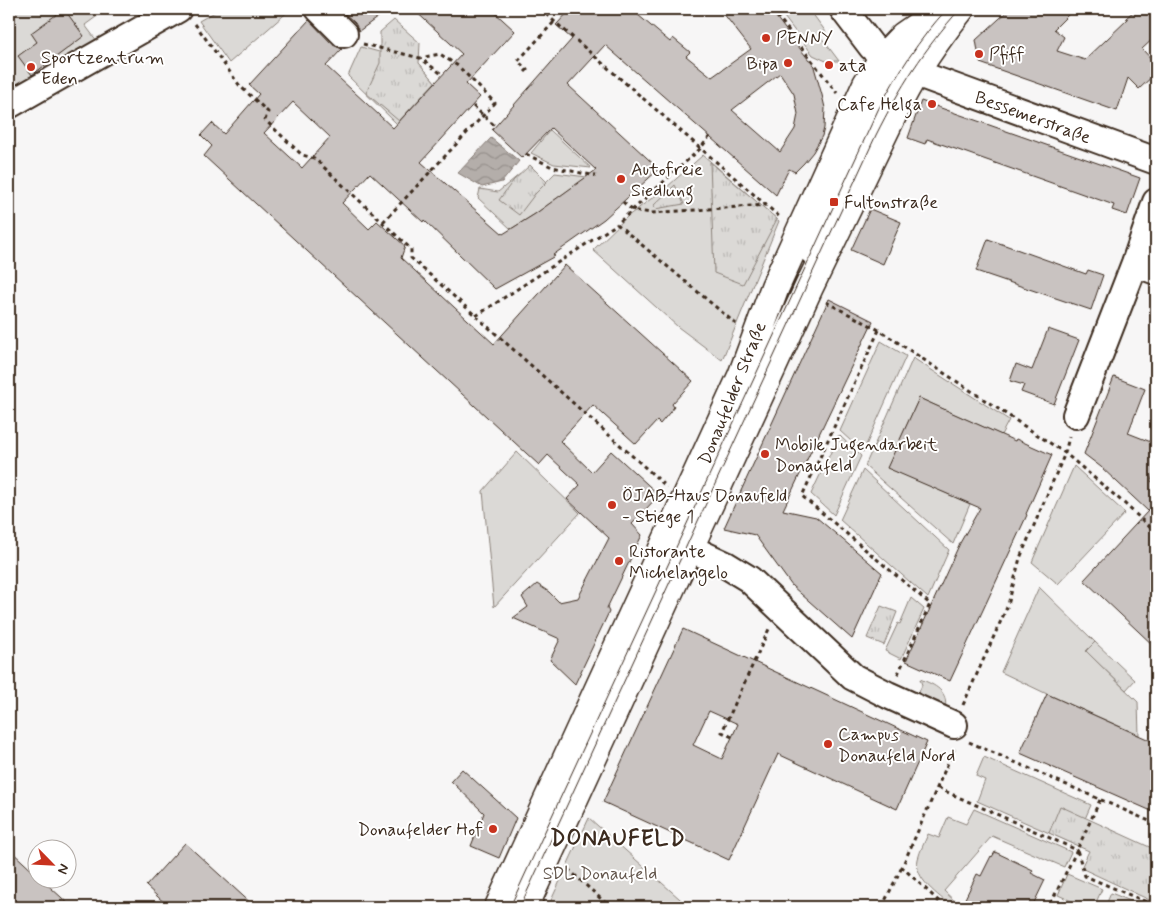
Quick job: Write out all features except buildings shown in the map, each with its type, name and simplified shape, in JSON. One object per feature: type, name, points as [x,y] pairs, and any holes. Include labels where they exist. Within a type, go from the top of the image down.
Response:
[{"type":"main road","name":"Donaufelder Straße","points":[[499,907],[679,543],[809,287],[902,67],[904,36],[942,9]]},
{"type":"main road","name":"Donaufelder Straße","points":[[524,907],[679,543],[771,296],[867,84],[902,67],[934,42],[960,9]]},
{"type":"street","points":[[319,9],[351,38]]},
{"type":"street","points":[[843,9],[872,48],[902,67]]},
{"type":"street","name":"Donaufelder Straße","points":[[902,67],[925,35],[951,9]]},
{"type":"street","points":[[9,105],[184,13]]},
{"type":"street","name":"Bessemerstraße","points":[[902,67],[1156,161]]},
{"type":"street","points":[[1076,415],[1146,267],[1156,202]]},
{"type":"street","points":[[679,543],[726,565],[748,578],[854,677],[957,731]]},
{"type":"street","name":"Donaufelder Straße","points":[[510,907],[679,543]]},
{"type":"path","points":[[540,9],[784,220]]},
{"type":"path","points":[[772,9],[837,93]]},
{"type":"path","points":[[184,13],[240,86],[268,112],[266,120],[302,155],[314,158],[412,249],[411,258],[669,489]]},
{"type":"path","points":[[525,72],[527,70],[518,61],[554,22]]},
{"type":"path","points":[[351,38],[420,58],[443,75]]},
{"type":"path","points":[[383,222],[495,103],[458,66],[440,54],[420,58]]},
{"type":"path","points":[[472,106],[495,126]]},
{"type":"path","points":[[476,316],[617,224],[700,149],[710,136]]},
{"type":"path","points":[[526,154],[552,167],[596,176]]},
{"type":"path","points":[[624,202],[632,210],[651,213],[768,205]]},
{"type":"path","points":[[617,224],[740,328]]},
{"type":"path","points":[[822,295],[825,302],[879,330],[1065,453],[1156,533]]},
{"type":"path","points":[[879,330],[802,496],[930,604],[888,695]]},
{"type":"path","points":[[882,907],[938,788],[957,731],[1008,605],[1020,558],[1065,453]]},
{"type":"path","points":[[732,738],[722,732],[779,608]]},
{"type":"path","points":[[957,731],[1100,800],[1156,824]]},
{"type":"path","points":[[938,788],[1076,850],[1085,876],[1156,906]]},
{"type":"path","points":[[1049,907],[1100,800]]},
{"type":"path","points":[[562,864],[610,907]]},
{"type":"path","points":[[902,867],[945,907]]},
{"type":"green space","name":"Sportzentrum Eden","points":[[9,9],[107,9],[85,25],[97,41],[9,93]]},
{"type":"green space","points":[[220,9],[291,9],[229,63],[199,21]]},
{"type":"green space","points":[[778,9],[809,9],[826,32],[821,37],[839,61],[826,61],[813,55]]},
{"type":"green space","points":[[394,20],[420,43],[419,63],[435,82],[399,121],[366,93],[380,63],[380,32]]},
{"type":"green space","points":[[361,47],[419,63],[435,82],[397,124],[348,76]]},
{"type":"green space","points":[[550,130],[591,168],[554,164],[531,153]]},
{"type":"green space","points":[[703,155],[779,221],[722,360],[678,327],[593,250],[628,216],[667,187]]},
{"type":"green space","points":[[710,162],[777,219],[743,284],[714,273]]},
{"type":"green space","points":[[530,165],[547,182],[519,215],[499,200],[513,181]]},
{"type":"green space","points":[[555,173],[587,177],[511,229],[478,198],[480,189],[498,192],[520,174],[535,193]]},
{"type":"green space","points":[[675,185],[684,204],[655,209],[654,205]]},
{"type":"green space","points":[[881,341],[906,356],[863,452],[840,431]]},
{"type":"green space","points":[[913,358],[1009,420],[1001,435],[919,398],[888,467],[970,504],[953,544],[865,466]]},
{"type":"green space","points":[[839,435],[861,456],[834,515],[811,494]]},
{"type":"green space","points":[[517,452],[580,513],[494,607],[483,491]]},
{"type":"green space","points":[[1074,466],[1125,513],[1058,584],[1032,562]]},
{"type":"green space","points":[[863,470],[949,550],[928,598],[840,520]]},
{"type":"green space","points":[[1039,587],[1095,642],[1086,651],[1138,702],[1139,735],[1001,672]]},
{"type":"green space","points":[[911,598],[924,609],[901,659],[885,651],[898,623],[900,624]]},
{"type":"green space","points":[[881,606],[897,612],[884,645],[867,638]]},
{"type":"green space","points":[[1095,642],[1135,680],[1126,690],[1086,651]]},
{"type":"green space","points":[[920,679],[936,686],[943,693],[946,703],[945,710],[917,697],[922,685]]},
{"type":"green space","points":[[984,757],[1091,805],[1074,844],[977,801],[985,780],[976,776]]},
{"type":"green space","points":[[1060,806],[1156,850],[1156,903],[1081,868],[1089,851],[1049,833]]},
{"type":"green space","points":[[974,809],[1071,852],[1064,867],[992,836],[944,891],[961,907],[952,907],[923,880],[917,866],[918,859],[928,834],[939,838],[948,817],[966,824]]},
{"type":"green space","name":"SDL Donaufeld","points":[[589,818],[689,907],[548,907]]},
{"type":"green space","points":[[1067,874],[1102,889],[1094,907],[1085,907],[1058,895]]},
{"type":"green space","points":[[1111,893],[1145,907],[1105,907]]},
{"type":"water","points":[[491,138],[519,161],[502,182],[482,187],[458,173]]},
{"type":"tram line","points":[[510,907],[878,110],[909,57],[947,9]]},
{"type":"tram line","points":[[520,907],[876,135],[914,69],[935,39],[960,9]]},
{"type":"place","name":"PENNY","points":[[766,38]]},
{"type":"place","name":"Pfiff","points":[[979,54]]},
{"type":"place","name":"Bipa","points":[[788,63]]},
{"type":"place","name":"ata","points":[[829,65]]},
{"type":"place","name":"Sportzentrum Eden","points":[[31,67]]},
{"type":"place","name":"Cafe Helga","points":[[932,104]]},
{"type":"place","name":"Autofreie Siedlung","points":[[621,179]]},
{"type":"place","name":"Fultonstraße","points":[[834,202]]},
{"type":"place","name":"Mobile Jugendarbeit Donaufeld","points":[[765,454]]},
{"type":"place","name":"ÖJAB-Haus Donaufeld - Stiege 1","points":[[612,505]]},
{"type":"place","name":"Ristorante Michelangelo","points":[[619,561]]},
{"type":"place","name":"Campus Donaufeld Nord","points":[[828,744]]},
{"type":"place","name":"Donaufelder Hof","points":[[493,829]]},
{"type":"district","name":"DONAUFELD","points":[[618,837]]}]
